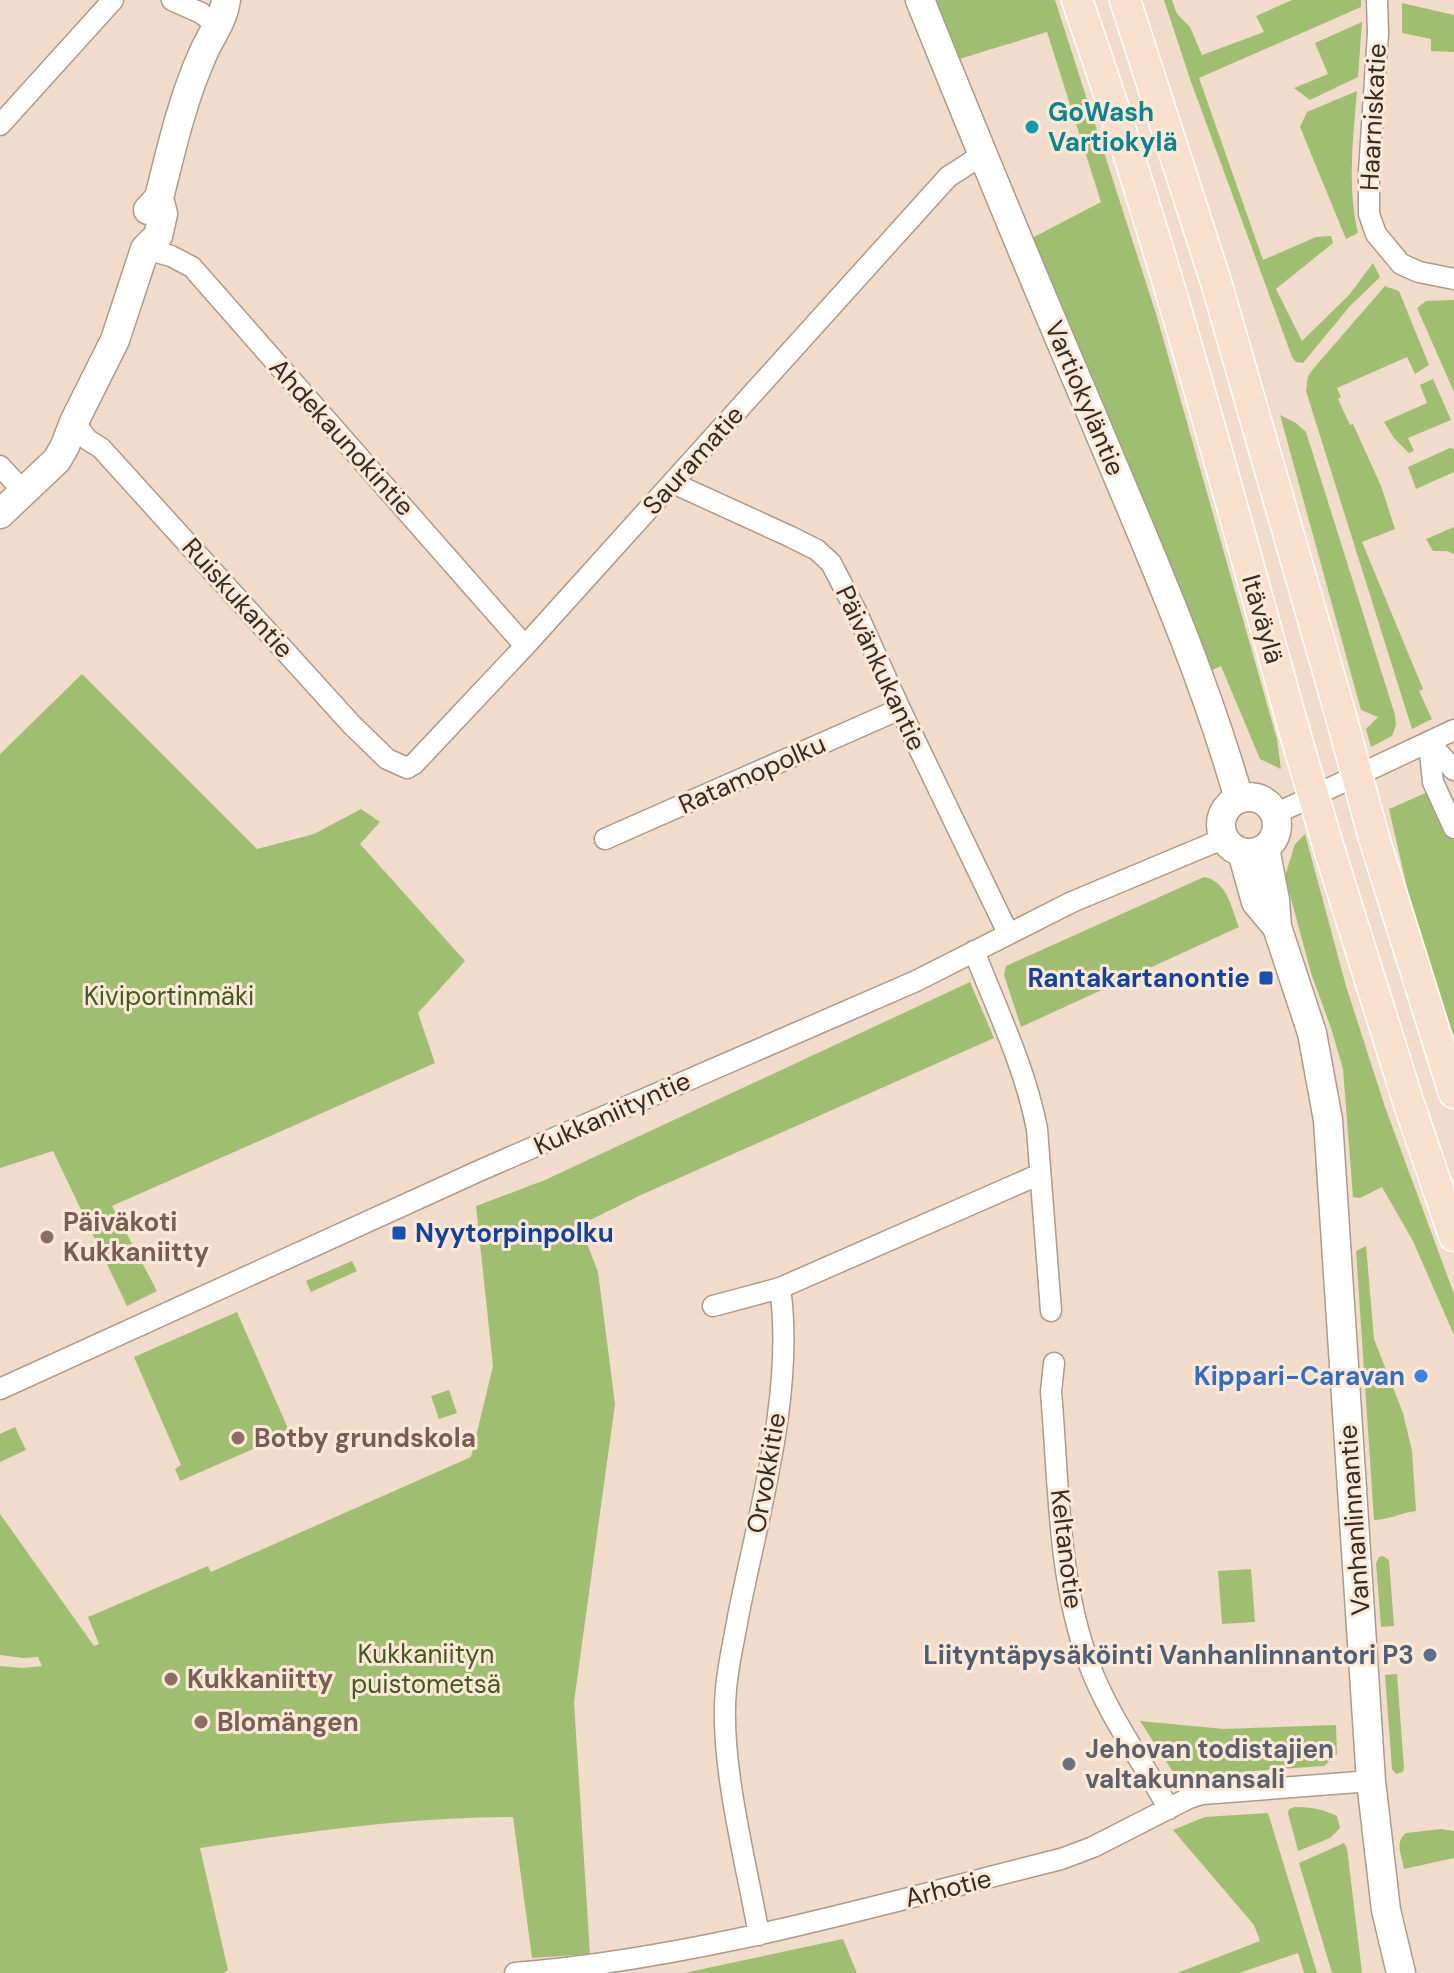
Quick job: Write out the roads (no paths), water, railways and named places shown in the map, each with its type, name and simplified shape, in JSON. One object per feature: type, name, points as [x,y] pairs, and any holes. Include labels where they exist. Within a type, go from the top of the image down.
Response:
[{"type":"main road","name":"Vartiokyläntie","points":[[920,0],[982,155],[1184,632],[1214,713],[1239,799]]},
{"type":"main road","name":"Itäväylä","points":[[1077,0],[1175,307],[1330,852],[1454,1236]]},
{"type":"main road","name":"Itäväylä","points":[[1125,0],[1216,282],[1374,838],[1454,1093]]},
{"type":"main road","points":[[0,514],[9,482],[57,460],[115,340],[145,249],[158,236],[163,214],[159,198],[187,97],[202,55],[229,10]]},
{"type":"main road","points":[[1239,799],[1264,801],[1275,814],[1276,833],[1244,846],[1222,820],[1225,811],[1239,799]]},
{"type":"main road","name":"Vanhanlinnantie","points":[[1244,846],[1256,902],[1277,927],[1312,1033],[1328,1120],[1371,1781],[1386,1910],[1401,1973]]},
{"type":"street","points":[[0,125],[113,0]]},
{"type":"street","points":[[172,0],[201,13],[229,10]]},
{"type":"street","name":"Haarniskatie","points":[[1377,0],[1369,214],[1376,234],[1401,264],[1419,272],[1454,279]]},
{"type":"street","name":"Sauramatie","points":[[407,768],[525,646],[948,177],[982,155]]},
{"type":"street","name":"Ahdekaunokintie","points":[[145,249],[171,256],[192,267],[525,646]]},
{"type":"street","name":"Ruiskukantie","points":[[74,422],[352,725],[387,759],[407,768]]},
{"type":"street","name":"Päivänkukantie","points":[[673,483],[817,550],[831,563],[1008,933]]},
{"type":"street","name":"Ratamopolku","points":[[605,839],[900,709]]},
{"type":"street","points":[[1275,814],[1454,730]]},
{"type":"street","points":[[1429,742],[1454,770]]},
{"type":"street","points":[[1429,742],[1433,782],[1454,828]]},
{"type":"street","name":"Kukkaniityntie","points":[[0,1389],[481,1170],[916,981],[1072,902],[1244,846]]},
{"type":"street","points":[[974,951],[1030,1097],[1037,1129],[1038,1175],[1051,1311]]},
{"type":"street","points":[[713,1306],[780,1288],[1038,1175]]},
{"type":"street","name":"Orvokkitie","points":[[759,1935],[732,1783],[725,1691],[767,1481],[780,1390],[784,1353],[780,1288]]},
{"type":"street","name":"Keltanotie","points":[[1054,1363],[1051,1392],[1072,1610],[1089,1663],[1109,1707],[1169,1809]]},
{"type":"street","name":"Arhotie","points":[[515,1973],[614,1963],[759,1935],[1061,1859],[1093,1847],[1202,1794],[1371,1781]]},
{"type":"place","name":"GoWash Vartiokylä","points":[[1032,127]]},
{"type":"place","name":"Rantakartanontie","points":[[1266,978]]},
{"type":"place","name":"Nyytorpinpolku","points":[[399,1233]]},
{"type":"place","name":"Päiväkoti Kukkaniitty","points":[[47,1237]]},
{"type":"place","name":"Kippari-Caravan","points":[[1421,1376]]},
{"type":"place","name":"Botby grundskola","points":[[238,1438]]},
{"type":"place","name":"Liityntäpysäköinti Vanhanlinnantori P3","points":[[1430,1655]]},
{"type":"place","name":"Kukkaniitty","points":[[171,1679]]},
{"type":"place","name":"Blomängen","points":[[201,1722]]},
{"type":"place","name":"Jehovan todistajien valtakunnansali","points":[[1069,1764]]},
{"type":"park label","name":"Kiviportinmäki","points":[[169,996]]},
{"type":"park label","name":"Kukkaniityn puistometsä","points":[[426,1669]]}]
